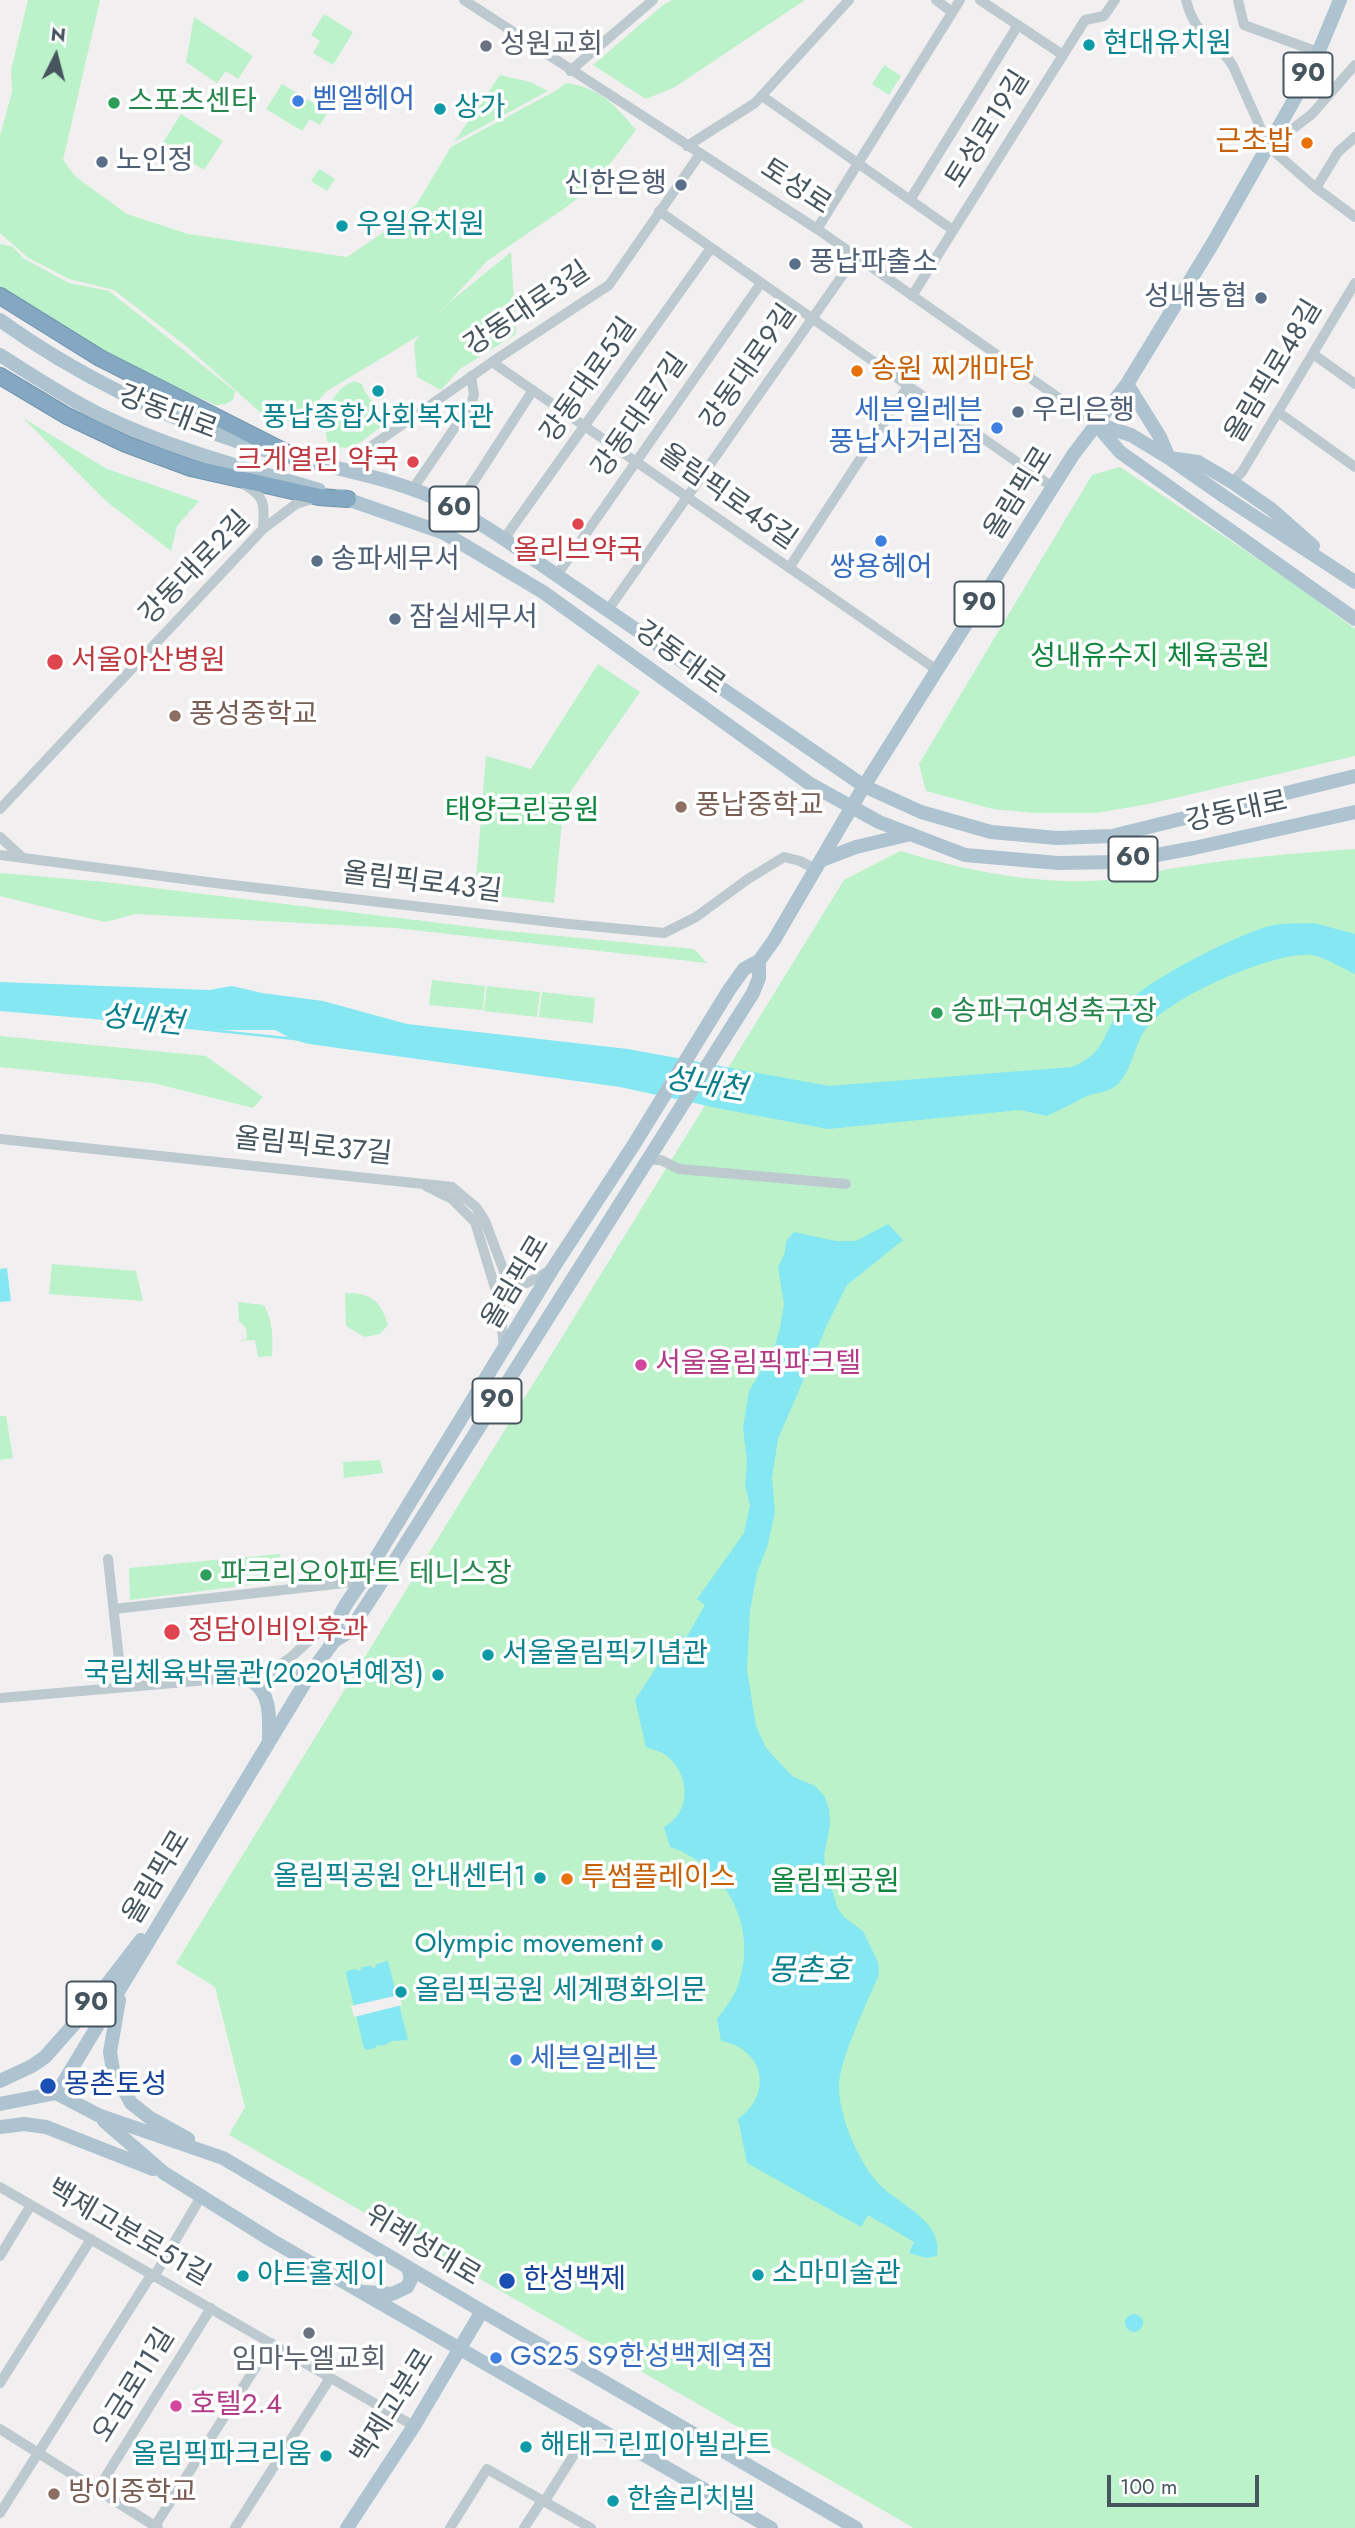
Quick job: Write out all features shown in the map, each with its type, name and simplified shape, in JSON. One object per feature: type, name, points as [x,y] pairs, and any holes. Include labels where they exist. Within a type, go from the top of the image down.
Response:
[{"type":"highway","points":[[0,296],[100,358],[299,459]]},
{"type":"highway","points":[[0,376],[67,416],[126,444],[191,468],[319,497],[348,499]]},
{"type":"main road","name":"올림픽로","points":[[334,1641],[335,1624],[339,1614],[362,1581],[553,1268],[633,1146],[729,990],[744,969],[759,961],[937,670],[1096,424],[1127,384],[1269,147],[1318,52],[1340,0]]},
{"type":"main road","name":"강동대로","points":[[0,320],[23,337],[108,385],[192,424],[251,446],[355,473],[435,498],[456,509],[504,539],[864,786],[921,812],[991,832],[1057,838],[1112,836],[1355,776]]},
{"type":"main road","name":"강동대로","points":[[0,355],[46,385],[102,415],[187,451],[348,499],[444,533],[543,592],[810,784],[879,822],[965,855],[1058,863],[1119,862],[1355,812]]},
{"type":"main road","points":[[1127,384],[1169,458]]},
{"type":"main road","points":[[1096,424],[1131,435],[1342,572]]},
{"type":"main road","points":[[1096,424],[1120,452],[1355,619]]},
{"type":"main road","points":[[1169,458],[1198,462],[1233,482],[1271,509],[1355,582]]},
{"type":"main road","points":[[819,865],[856,847],[911,834]]},
{"type":"main road","name":"올림픽로","points":[[56,2093],[312,1671],[334,1641],[349,1632],[377,1589],[753,993],[759,978],[759,961]]},
{"type":"main road","points":[[230,1677],[253,1682],[265,1697],[270,1710],[268,1743]]},
{"type":"main road","name":"90","points":[[0,2081],[45,2057],[91,2005],[167,1910]]},
{"type":"main road","points":[[120,1991],[110,2052],[113,2070],[131,2103],[150,2118],[223,2158]]},
{"type":"main road","points":[[0,2104],[56,2093]]},
{"type":"main road","name":"위례성대로","points":[[56,2093],[98,2116],[223,2158],[856,2528]]},
{"type":"main road","name":"위례성대로","points":[[98,2116],[164,2173],[271,2240],[771,2528]]},
{"type":"main road","points":[[0,2127],[24,2124],[46,2127],[164,2173]]},
{"type":"main road","points":[[360,2292],[392,2294],[407,2287],[411,2279],[408,2267]]},
{"type":"main road","name":"백제고분로","points":[[346,2528],[414,2426],[482,2311]]},
{"type":"street","name":"토성로","points":[[464,0],[817,229],[1096,424]]},
{"type":"street","points":[[570,71],[653,0]]},
{"type":"street","points":[[687,146],[755,103],[849,0]]},
{"type":"street","points":[[936,0],[952,12]]},
{"type":"street","points":[[817,229],[960,0]]},
{"type":"street","name":"토성로19길","points":[[980,0],[1063,55]]},
{"type":"street","name":"토성로19길","points":[[912,296],[1085,20],[1104,16],[1115,0]]},
{"type":"street","points":[[1186,0],[1190,18],[1197,28],[1233,66],[1269,147],[1316,188],[1355,217]]},
{"type":"street","points":[[1238,0],[1244,25],[1318,52]]},
{"type":"street","name":"토성로19길","points":[[910,200],[1018,25]]},
{"type":"street","points":[[1269,147],[1312,114],[1355,65]]},
{"type":"street","name":"토성로19길","points":[[762,96],[953,230]]},
{"type":"street","points":[[1316,188],[1338,152],[1355,136]]},
{"type":"street","name":"강동대로3길","points":[[355,473],[362,452],[609,285],[700,154]]},
{"type":"street","points":[[659,211],[1054,488]]},
{"type":"street","name":"강동대로5길","points":[[504,539],[711,248]]},
{"type":"street","name":"강동대로9길","points":[[608,610],[856,256]]},
{"type":"street","name":"강동대로7길","points":[[557,575],[761,283]]},
{"type":"street","name":"올림픽로48길","points":[[1233,482],[1242,472],[1355,283]]},
{"type":"street","points":[[1345,300],[1355,307]]},
{"type":"street","points":[[1313,354],[1355,384]]},
{"type":"street","name":"올림픽로45길","points":[[492,362],[937,670]]},
{"type":"street","points":[[412,491],[471,404],[474,395],[471,376]]},
{"type":"street","points":[[789,568],[908,386]]},
{"type":"street","points":[[456,509],[533,390]]},
{"type":"street","points":[[1278,412],[1355,467]]},
{"type":"street","points":[[234,478],[257,492],[264,501],[263,529]]},
{"type":"street","name":"강동대로2길","points":[[0,809],[263,529],[296,504],[319,497]]},
{"type":"street","points":[[0,837],[23,858]]},
{"type":"street","name":"올림픽로43길","points":[[0,855],[226,884],[664,933],[696,918],[748,879],[784,857],[819,865]]},
{"type":"street","name":"올림픽로37길","points":[[0,1139],[421,1183],[452,1199],[475,1222],[500,1304],[504,1351]]},
{"type":"street","points":[[651,1157],[679,1169],[846,1184]]},
{"type":"street","points":[[421,1183],[452,1186],[476,1207],[485,1221],[505,1274],[515,1281],[527,1283],[553,1268]]},
{"type":"street","points":[[108,1559],[122,1687]]},
{"type":"street","points":[[114,1609],[362,1581]]},
{"type":"street","points":[[268,1674],[339,1614]]},
{"type":"street","points":[[0,1698],[312,1671]]},
{"type":"street","name":"백제고분로51길","points":[[0,2187],[414,2426]]},
{"type":"street","points":[[0,2512],[148,2280],[155,2275],[202,2195]]},
{"type":"street","points":[[0,2256],[31,2205]]},
{"type":"street","points":[[0,2383],[91,2239]]},
{"type":"street","name":"오금로11길","points":[[97,2489],[211,2308]]},
{"type":"street","points":[[0,2429],[157,2527],[271,2343]]},
{"type":"street","points":[[235,2528],[330,2378]]},
{"type":"street","points":[[524,2528],[541,2502],[546,2499],[592,2426]]},
{"type":"street","points":[[450,2528],[487,2469],[591,2528]]},
{"type":"green space","points":[[28,0],[100,0],[63,160],[76,177],[127,214],[188,234],[347,257],[391,227],[416,205],[451,147],[566,83],[588,89],[606,99],[636,130],[592,187],[487,261],[448,304],[511,252],[516,334],[460,369],[441,390],[417,377],[414,343],[420,335],[327,391],[318,401],[310,424],[304,425],[262,414],[186,346],[114,290],[69,279],[27,257],[0,233],[0,136],[12,92],[11,70]]},
{"type":"green space","points":[[672,0],[805,0],[675,87],[646,99],[593,65]]},
{"type":"green space","points":[[324,14],[353,32],[333,65],[313,53],[320,41],[311,35]]},
{"type":"green space","points":[[194,17],[253,56],[238,79],[226,71],[217,83],[186,62]]},
{"type":"green space","points":[[884,65],[901,76],[889,95],[872,84]]},
{"type":"green space","points":[[500,75],[530,82],[548,91],[454,142]]},
{"type":"green space","points":[[282,84],[328,112],[320,125],[310,119],[302,131],[266,109]]},
{"type":"green space","points":[[181,114],[223,141],[204,170],[162,144]]},
{"type":"green space","points":[[319,169],[335,179],[327,191],[311,181]]},
{"type":"green space","points":[[2,244],[13,247],[23,258],[69,283],[109,291],[235,391],[233,400],[216,405],[100,355],[0,290]]},
{"type":"green space","points":[[354,381],[362,384],[384,420],[383,425],[363,440],[342,448],[327,441],[327,414],[333,398]]},
{"type":"green space","points":[[23,418],[107,469],[199,501],[177,526],[171,551],[106,501]]},
{"type":"green space","name":"성내유수지 체육공원","points":[[1120,467],[1282,575],[1355,629],[1355,756],[1149,804],[1096,813],[1035,813],[993,809],[926,791],[919,764],[1092,475]]},
{"type":"green space","name":"태양근린공원","points":[[598,664],[640,692],[564,801],[554,903],[475,893],[486,756],[531,769]]},
{"type":"green space","name":"올림픽공원","points":[[1355,849],[1355,2528],[914,2528],[229,2135],[245,2107],[215,1987],[176,1963],[844,880],[900,851],[993,874],[1041,880],[1089,881],[1238,859]]},
{"type":"green space","points":[[0,873],[105,882],[497,930],[694,949],[707,963],[395,928],[136,914],[105,922],[0,896]]},
{"type":"green space","points":[[432,980],[485,986],[483,1010],[429,1005]]},
{"type":"green space","points":[[487,986],[540,992],[537,1017],[484,1011]]},
{"type":"green space","points":[[542,992],[595,998],[593,1023],[539,1017]]},
{"type":"green space","points":[[0,1036],[206,1056],[263,1097],[253,1108],[153,1083],[0,1067]]},
{"type":"green space","points":[[52,1264],[136,1271],[143,1301],[49,1294]]},
{"type":"green space","points":[[345,1293],[362,1294],[378,1304],[388,1325],[380,1334],[364,1337],[346,1326]]},
{"type":"green space","points":[[238,1302],[264,1305],[272,1330],[272,1356],[258,1357],[255,1340],[238,1341],[247,1339],[246,1328],[239,1321]]},
{"type":"green space","points":[[0,1416],[6,1416],[13,1458],[0,1460]]},
{"type":"green space","points":[[380,1460],[383,1473],[344,1478],[343,1462]]},
{"type":"green space","name":"파크리오아파트 테니스장","points":[[280,1554],[283,1581],[130,1600],[129,1568]]},
{"type":"water","name":"성내천","points":[[1314,923],[1355,934],[1355,974],[1328,960],[1311,955],[1272,961],[1222,979],[1156,1018],[1145,1030],[1127,1071],[1115,1086],[1047,1116],[1020,1110],[828,1129],[620,1087],[309,1044],[275,1030],[222,1030],[0,1011],[0,982],[209,990],[232,986],[323,1001],[407,1024],[628,1049],[829,1086],[1072,1067],[1084,1061],[1098,1048],[1122,1008],[1169,973],[1232,940],[1266,927]]},
{"type":"water","name":"몽촌호","points":[[888,1224],[903,1240],[847,1285],[778,1439],[772,1478],[775,1512],[768,1544],[757,1573],[750,1611],[747,1670],[756,1726],[766,1748],[792,1776],[815,1786],[825,1797],[830,1825],[824,1856],[825,1868],[838,1909],[863,1931],[878,1962],[879,1974],[844,2060],[839,2085],[842,2110],[851,2138],[871,2175],[918,2214],[934,2233],[937,2256],[926,2258],[909,2253],[914,2242],[868,2215],[861,2227],[747,2163],[738,2119],[756,2098],[760,2086],[759,2074],[747,2053],[721,2041],[717,2019],[733,1997],[744,1961],[740,1919],[721,1883],[707,1868],[670,1847],[664,1827],[680,1812],[685,1793],[684,1783],[675,1764],[667,1756],[646,1747],[635,1700],[678,1634],[686,1638],[705,1605],[697,1599],[744,1533],[750,1505],[745,1485],[747,1461],[743,1428],[749,1391],[774,1349],[780,1328],[784,1304],[778,1267],[785,1252],[786,1241],[794,1232],[836,1241],[856,1241]]},
{"type":"water","points":[[7,1268],[11,1301],[0,1302],[0,1269]]},
{"type":"water","points":[[388,1961],[408,2040],[392,2041],[367,2050],[364,2048],[346,1974],[347,1971],[360,1971],[362,1967],[370,1966],[374,1968],[377,1964]]},
{"type":"water","points":[[1134,2314],[1140,2317],[1143,2323],[1140,2329],[1134,2332],[1128,2329],[1125,2323],[1128,2317]]},
{"type":"pier","points":[[399,1995],[402,2005],[354,2017],[351,2006]]},
{"type":"waterway","name":"성내천","points":[[162,1025],[295,1039]]},
{"type":"place","name":"현대유치원","points":[[1089,45]]},
{"type":"place","name":"성원교회","points":[[486,46]]},
{"type":"place","name":"벧엘헤어","points":[[298,101]]},
{"type":"place","name":"스포츠센타","points":[[114,103]]},
{"type":"place","name":"상가","points":[[440,109]]},
{"type":"place","name":"근초밥","points":[[1307,143]]},
{"type":"place","name":"노인정","points":[[102,162]]},
{"type":"place","name":"신한은행","points":[[681,185]]},
{"type":"place","name":"우일유치원","points":[[342,226]]},
{"type":"place","name":"풍납파출소","points":[[795,264]]},
{"type":"place","name":"성내농협","points":[[1261,298]]},
{"type":"place","name":"송원 찌개마당","points":[[857,371]]},
{"type":"place","name":"풍납종합사회복지관","points":[[378,391]]},
{"type":"place","name":"우리은행","points":[[1018,412]]},
{"type":"place","name":"세븐일레븐 풍납사거리점","points":[[997,428]]},
{"type":"place","name":"크게열린 약국","points":[[413,462]]},
{"type":"place","name":"올리브약국","points":[[578,524]]},
{"type":"place","name":"쌍용헤어","points":[[881,541]]},
{"type":"place","name":"송파세무서","points":[[317,561]]},
{"type":"place","name":"잠실세무서","points":[[395,619]]},
{"type":"place","name":"서울아산병원","points":[[55,662]]},
{"type":"place","name":"풍성중학교","points":[[175,716]]},
{"type":"place","name":"풍납중학교","points":[[681,807]]},
{"type":"place","name":"송파구여성축구장","points":[[937,1013]]},
{"type":"place","name":"서울올림픽파크텔","points":[[641,1365]]},
{"type":"place","name":"파크리오아파트 테니스장","points":[[206,1575]]},
{"type":"place","name":"정담이비인후과","points":[[172,1632]]},
{"type":"place","name":"서울올림픽기념관","points":[[488,1655]]},
{"type":"place","name":"국립체육박물관(2020년예정)","points":[[438,1675]]},
{"type":"place","name":"올림픽공원 안내센터1","points":[[540,1878]]},
{"type":"place","name":"투썸플레이스","points":[[567,1879]]},
{"type":"place","name":"Olympic movement","points":[[657,1945]]},
{"type":"place","name":"올림픽공원 세계평화의문","points":[[401,1992]]},
{"type":"place","name":"세븐일레븐","points":[[516,2060]]},
{"type":"place","name":"몽촌토성","points":[[48,2086]]},
{"type":"place","name":"소마미술관","points":[[758,2275]]},
{"type":"place","name":"아트홀제이","points":[[243,2276]]},
{"type":"place","name":"한성백제","points":[[507,2281]]},
{"type":"place","name":"임마누엘교회","points":[[309,2333]]},
{"type":"place","name":"GS25 S9한성백제역점","points":[[496,2358]]},
{"type":"place","name":"호텔2.4","points":[[176,2406]]},
{"type":"place","name":"해태그린피아빌라트","points":[[526,2447]]},
{"type":"place","name":"올림픽파크리움","points":[[326,2456]]},
{"type":"place","name":"방이중학교","points":[[54,2494]]},
{"type":"place","name":"한솔리치빌","points":[[613,2501]]}]
